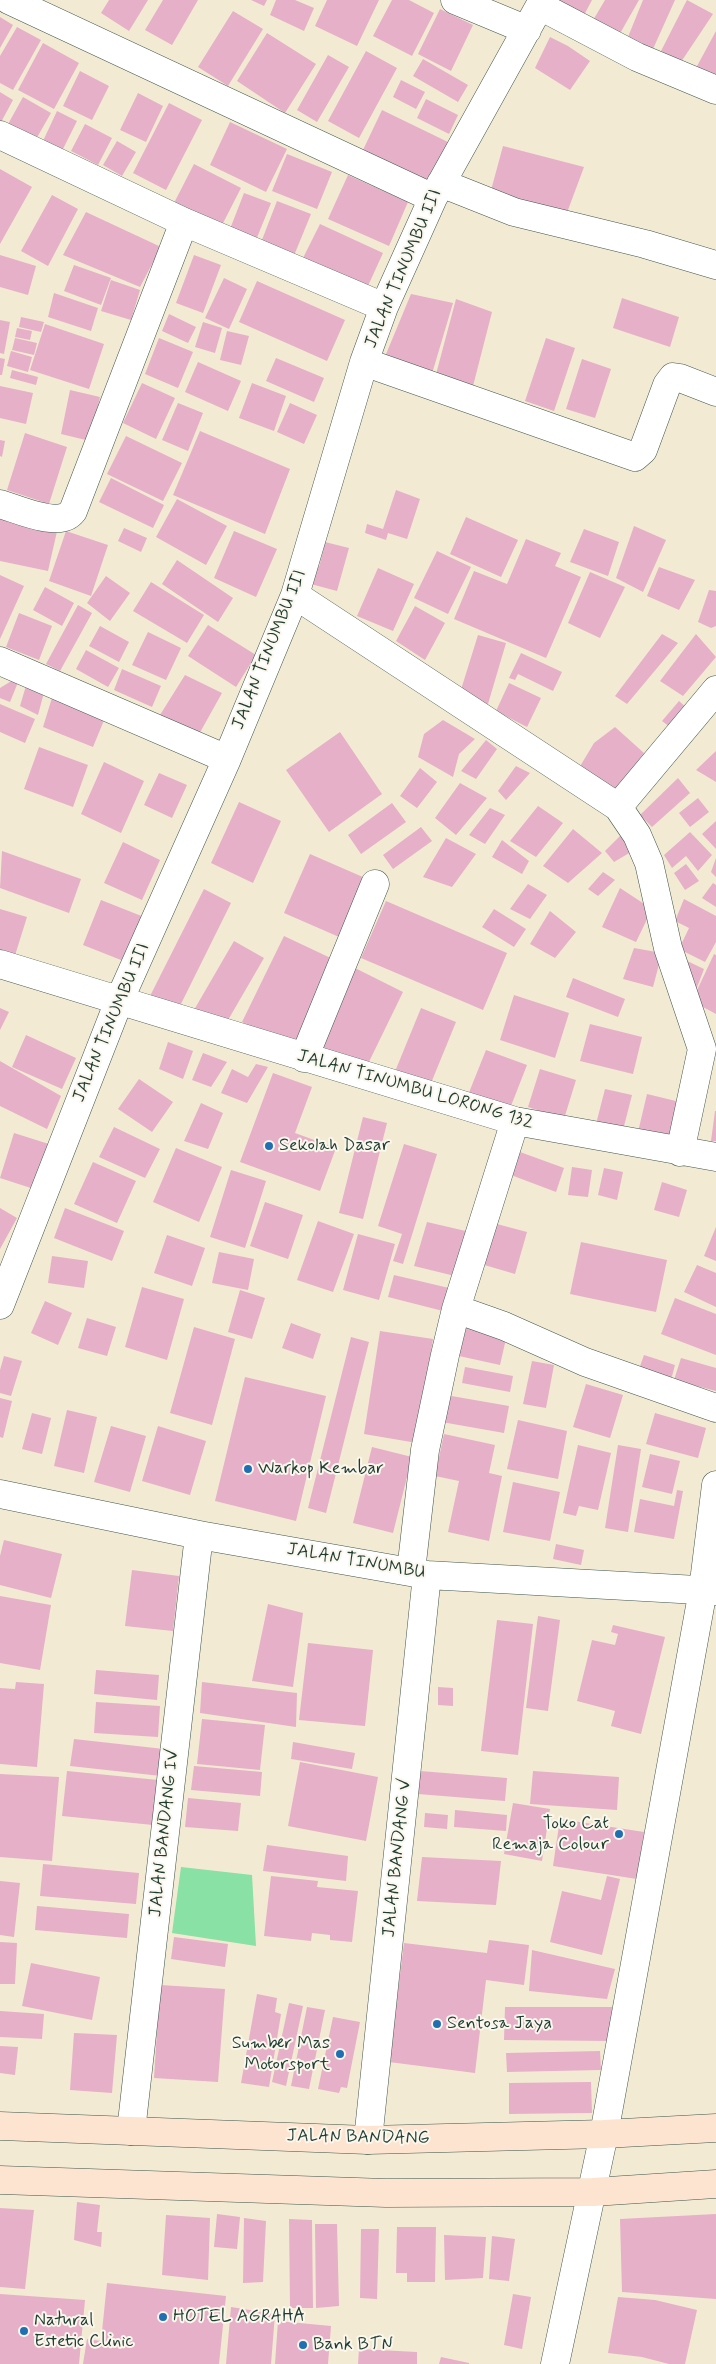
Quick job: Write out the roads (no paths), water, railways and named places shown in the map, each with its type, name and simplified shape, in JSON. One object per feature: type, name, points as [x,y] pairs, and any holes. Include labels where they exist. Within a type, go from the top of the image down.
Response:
[{"type":"main road","name":"JALAN BANDANG","points":[[0,2126],[368,2140],[604,2134],[716,2128]]},
{"type":"main road","points":[[0,2180],[386,2193],[593,2192],[716,2184]]},
{"type":"street","points":[[9,0],[437,191],[645,244],[716,265]]},
{"type":"street","points":[[455,0],[527,30]]},
{"type":"street","points":[[541,3],[637,57],[716,90]]},
{"type":"street","name":"JALAN TINUMBU III","points":[[0,1305],[119,1001],[227,759],[295,595],[364,362],[384,308],[437,191],[541,3]]},
{"type":"street","points":[[0,135],[184,222],[384,308]]},
{"type":"street","points":[[0,504],[53,518],[66,518],[73,511],[184,222]]},
{"type":"street","points":[[364,362],[635,457],[643,450],[667,385],[673,377],[716,392]]},
{"type":"street","points":[[295,595],[618,807],[637,835],[649,863],[668,948],[709,1039],[680,1152]]},
{"type":"street","points":[[0,661],[227,759]]},
{"type":"street","points":[[618,807],[716,690]]},
{"type":"street","points":[[304,1058],[375,884]]},
{"type":"street","name":"JALAN TINUMBU LORONG 132","points":[[0,964],[515,1121],[716,1157]]},
{"type":"street","name":"JALAN BANDANG V","points":[[368,2140],[419,1573],[425,1450],[456,1308],[515,1121]]},
{"type":"street","points":[[456,1308],[521,1333],[585,1362],[716,1408]]},
{"type":"street","points":[[555,2364],[593,2192],[709,1590],[716,1485]]},
{"type":"street","name":"JALAN TINUMBU","points":[[0,1494],[199,1535],[419,1573],[709,1590]]},
{"type":"street","name":"JALAN BANDANG IV","points":[[131,2131],[199,1535]]},
{"type":"place","name":"Sekolah Dasar","points":[[269,1146]]},
{"type":"place","name":"Warkop Kembar","points":[[248,1469]]},
{"type":"place","name":"Toko Cat Remaja Colour","points":[[619,1834]]},
{"type":"place","name":"Sentosa Jaya","points":[[437,2024]]},
{"type":"place","name":"Sumber Mas Motorsport","points":[[340,2054]]},
{"type":"place","name":"HOTEL AGRAHA","points":[[163,2317]]},
{"type":"place","name":"Natural Estetic Clinic","points":[[24,2331]]},
{"type":"place","name":"Bank BTN","points":[[303,2345]]}]
